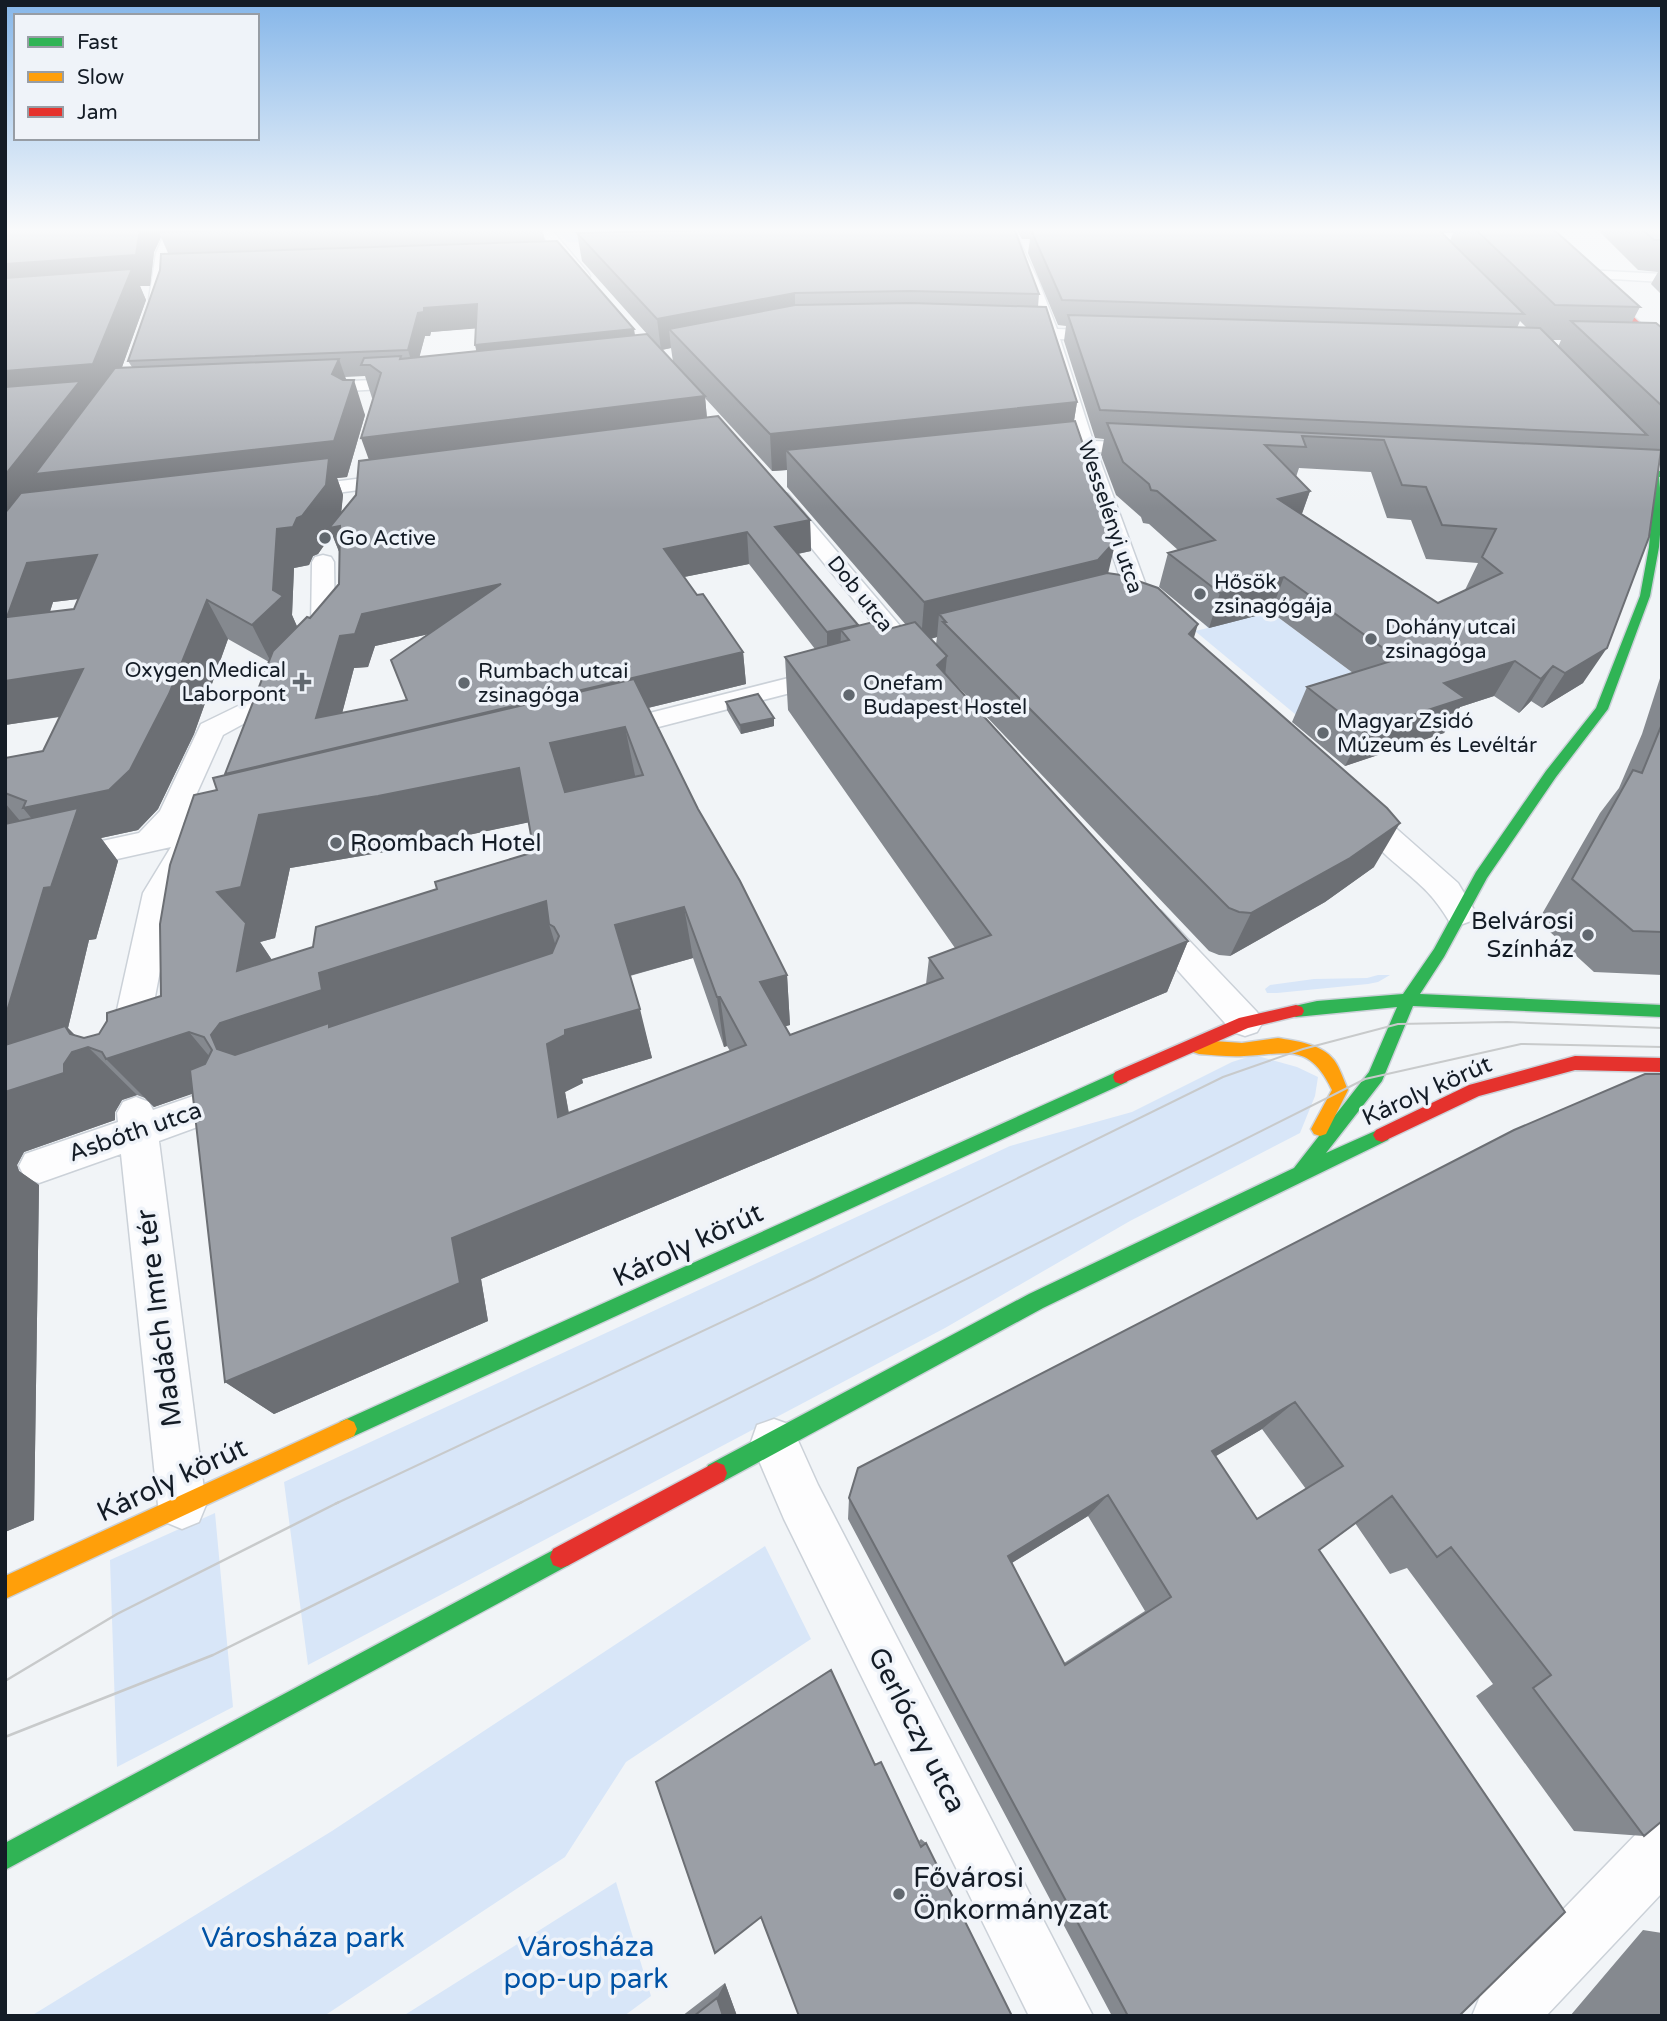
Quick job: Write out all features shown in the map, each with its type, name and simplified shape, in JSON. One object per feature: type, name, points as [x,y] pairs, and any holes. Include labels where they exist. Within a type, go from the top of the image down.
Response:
[{"type":"main road","points":[[1634,322],[1662,350]]},
{"type":"main road","points":[[1408,1000],[1439,953],[1481,876],[1502,845],[1500,826],[1527,786],[1551,774],[1602,709],[1645,596],[1654,547],[1658,497],[1649,472]]},
{"type":"main road","name":"Károly körút","points":[[1299,1175],[1376,1076],[1408,1000]]},
{"type":"main road","name":"Károly körút","points":[[5,1588],[1245,1022],[1317,1007],[1408,1000],[1662,1011]]},
{"type":"main road","points":[[1190,1046],[1242,1050],[1278,1045],[1303,1049],[1327,1063],[1340,1090],[1299,1175]]},
{"type":"main road","name":"Károly körút","points":[[5,1857],[1036,1301],[1475,1090],[1575,1063],[1662,1065]]},
{"type":"street","name":"Wesselényi utca","points":[[1045,322],[1085,446],[1144,612],[1167,634]]},
{"type":"street","points":[[989,332],[1132,337]]},
{"type":"street","points":[[1640,350],[1662,350]]},
{"type":"street","points":[[285,389],[439,381]]},
{"type":"street","points":[[356,407],[366,386]]},
{"type":"street","points":[[1015,452],[1085,446],[1167,450]]},
{"type":"street","points":[[356,493],[363,461]]},
{"type":"street","points":[[274,495],[356,493],[421,477]]},
{"type":"street","name":"Dob utca","points":[[766,481],[885,661],[937,685]]},
{"type":"street","points":[[294,660],[323,631],[331,553]]},
{"type":"street","points":[[1116,610],[1144,612]]},
{"type":"street","points":[[580,738],[936,648]]},
{"type":"street","points":[[148,842],[173,816],[211,730],[271,690],[252,740]]},
{"type":"street","points":[[1333,788],[1401,851],[1420,864],[1447,891],[1460,913]]},
{"type":"street","points":[[5,873],[195,831],[234,816]]},
{"type":"street","points":[[133,1069],[131,1028],[159,893],[195,831]]},
{"type":"street","points":[[1420,864],[1455,876],[1481,876]]},
{"type":"street","points":[[1133,899],[1245,1022]]},
{"type":"street","name":"Asbóth utca","points":[[39,1166],[136,1123],[230,1099]]},
{"type":"street","name":"Madách Imre tér","points":[[136,1123],[182,1505]]},
{"type":"street","name":"Gerlóczy utca","points":[[774,1442],[801,1502],[1062,2016]]},
{"type":"street","points":[[1503,2016],[1662,1850]]},
{"type":"green space","points":[[1254,610],[1260,614],[1271,612],[1381,694],[1301,719],[1195,631],[1208,628],[1204,624]]},
{"type":"green space","points":[[1390,975],[1368,984],[1277,993],[1267,993],[1265,989],[1270,985],[1314,979],[1367,978]]},
{"type":"green space","points":[[1254,1055],[1297,1067],[1318,1077],[1315,1096],[1300,1133],[1130,1221],[945,1328],[308,1665],[284,1482],[1010,1146],[1132,1112],[1232,1062]]},
{"type":"green space","points":[[215,1513],[233,1707],[117,1767],[110,1560]]},
{"type":"green space","name":"Városháza park","points":[[765,1546],[811,1639],[626,1762],[565,1857],[324,2016],[31,2016],[332,1831]]},
{"type":"green space","name":"Városháza pop-up park","points":[[616,1882],[651,1996],[624,2016],[403,2016]]},
{"type":"building","points":[[5,322],[110,322],[93,364],[5,371]]},
{"type":"building","points":[[142,322],[415,322],[408,350],[128,361]]},
{"type":"building","points":[[476,322],[628,322],[634,329],[475,345]]},
{"type":"building","points":[[704,322],[1051,322],[1077,402],[770,434],[669,329]]},
{"type":"building","points":[[1070,322],[1334,322],[1540,328],[1647,435],[1100,410]]},
{"type":"building","points":[[1572,322],[1656,323],[1662,328],[1662,406]]},
{"type":"building","points":[[647,334],[705,396],[361,438],[381,373],[370,365],[361,365],[364,358],[401,356],[400,359]]},
{"type":"building","points":[[339,359],[332,374],[343,380],[354,380],[334,441],[35,474],[115,368]]},
{"type":"building","points":[[80,381],[5,475],[5,387]]},
{"type":"building","points":[[718,416],[810,520],[775,527],[858,625],[827,632],[747,532],[664,549],[697,595],[703,594],[743,652],[225,774],[273,651],[307,617],[310,618],[339,584],[340,526],[329,528],[356,495],[359,461]],"holes":[[[501,584],[391,660],[407,700],[316,718],[340,636],[355,634],[362,614]]]},
{"type":"building","points":[[1075,421],[1116,540],[1098,560],[924,602],[786,450]]},
{"type":"building","points":[[1107,423],[1661,450],[1649,537],[1607,648],[1565,673],[1553,666],[1541,679],[1515,661],[1444,683],[1465,698],[1363,731],[1307,687],[1398,659],[1284,577],[1220,593],[1168,553],[1215,540],[1157,491],[1151,490],[1149,484],[1123,462]],"holes":[[[1302,436],[1384,440],[1402,485],[1426,487],[1442,525],[1496,529],[1482,557],[1502,573],[1438,603],[1278,499],[1310,491],[1265,445],[1306,447]]]},
{"type":"building","points":[[329,458],[326,485],[302,516],[297,518],[293,527],[277,529],[273,590],[283,596],[252,625],[207,600],[169,694],[130,770],[109,790],[23,808],[26,801],[5,793],[5,758],[43,751],[83,669],[5,681],[5,513],[21,493]],"holes":[[[97,555],[74,609],[7,617],[27,563]]]},
{"type":"building","points":[[1107,573],[1158,588],[1198,624],[1189,634],[1387,808],[1400,823],[1350,858],[1251,913],[1229,908],[943,622],[946,622],[939,614]]},
{"type":"building","points":[[873,622],[881,631],[915,622],[947,656],[937,665],[1188,941],[452,1238],[460,1283],[225,1382],[190,1070],[205,1064],[212,1050],[204,1037],[189,1032],[106,1059],[102,1052],[88,1047],[72,1052],[64,1064],[64,1073],[5,1092],[5,1045],[65,1026],[70,1034],[84,1038],[99,1034],[107,1021],[107,1013],[161,996],[160,924],[170,865],[194,795],[217,790],[213,778],[634,679],[698,809],[740,881],[787,975],[760,982],[790,1035],[943,978],[929,958],[991,935],[785,657],[849,640],[841,630]],"holes":[[[625,727],[643,775],[565,792],[550,743]],[[519,768],[534,852],[435,882],[437,889],[316,927],[313,947],[237,971],[246,923],[217,892],[241,887],[259,815],[378,796]],[[546,901],[549,924],[559,936],[552,953],[329,1027],[329,1023],[235,1055],[217,1049],[211,1035],[220,1023],[322,990],[319,973]],[[684,907],[717,997],[720,997],[746,1045],[558,1117],[547,1044],[565,1035],[565,1030],[640,1009],[615,925]]]},
{"type":"building","points":[[758,694],[774,718],[740,725],[726,702]]},
{"type":"building","points":[[1662,724],[1662,932],[1633,931],[1572,879],[1633,770],[1642,773]]},
{"type":"building","points":[[78,808],[51,887],[44,888],[5,1018],[5,824]]},
{"type":"building","points":[[1645,1074],[1662,1074],[1662,1821],[1644,1836],[1533,1688],[1551,1675],[1451,1547],[1437,1557],[1392,1496],[1319,1550],[1565,1912],[1459,2016],[1128,2016],[849,1498],[858,1468],[1514,1130]],"holes":[[[1295,1402],[1343,1466],[1257,1519],[1212,1451]],[[1108,1495],[1171,1597],[1065,1665],[1008,1556]]]},
{"type":"building","points":[[831,1670],[875,1765],[881,1762],[921,1847],[926,1843],[1012,2016],[799,2016],[761,1917],[715,1953],[656,1782]]},
{"type":"building","points":[[717,1998],[723,2016],[694,2016]]},
{"type":"tram line","points":[[336,1504],[813,1279],[1223,1077],[1303,1049],[1398,1024],[1507,1022],[1662,1028]]},
{"type":"tram line","points":[[521,1503],[1365,1079],[1521,1044],[1662,1047]]},
{"type":"tram line","points":[[5,1737],[213,1655],[521,1503]]},
{"type":"tram line","points":[[5,1681],[117,1614],[336,1504]]},
{"type":"traffic: fast","points":[[1302,1171],[1376,1076],[1408,1000],[1439,953],[1481,876],[1551,774],[1602,709],[1645,596],[1654,547],[1658,497],[1654,474],[1662,474]]},
{"type":"traffic: fast","points":[[1296,1011],[1408,1000],[1662,1011]]},
{"type":"traffic: fast","points":[[347,1429],[1121,1077]]},
{"type":"traffic: fast","points":[[716,1473],[1036,1301],[1382,1135]]},
{"type":"traffic: fast","points":[[5,1857],[561,1557]]},
{"type":"traffic: slow","points":[[1199,1047],[1242,1050],[1278,1045],[1303,1049],[1327,1063],[1340,1090],[1320,1129]]},
{"type":"traffic: slow","points":[[5,1588],[347,1429]]},
{"type":"traffic: jam","points":[[1636,322],[1662,348]]},
{"type":"traffic: jam","points":[[1121,1077],[1245,1022],[1296,1011]]},
{"type":"traffic: jam","points":[[1382,1135],[1475,1090],[1575,1063],[1662,1065]]},
{"type":"traffic: jam","points":[[561,1557],[716,1473]]},
{"type":"place","name":"Go Active","points":[[325,538]]},
{"type":"place","name":"Hősök zsinagógája","points":[[1200,594]]},
{"type":"place","name":"Dohány utcai zsinagóga","points":[[1371,639]]},
{"type":"place","name":"Oxygen Medical Laborpont","points":[[302,682]]},
{"type":"place","name":"Rumbach utcai zsinagóga","points":[[464,683]]},
{"type":"place","name":"Onefam Budapest Hostel","points":[[849,695]]},
{"type":"place","name":"Magyar Zsidó Múzeum és Levéltár","points":[[1323,733]]},
{"type":"place","name":"Roombach Hotel","points":[[336,843]]},
{"type":"place","name":"Belvárosi Színház","points":[[1588,935]]},
{"type":"place","name":"Fővárosi Önkormányzat","points":[[899,1894]]}]
